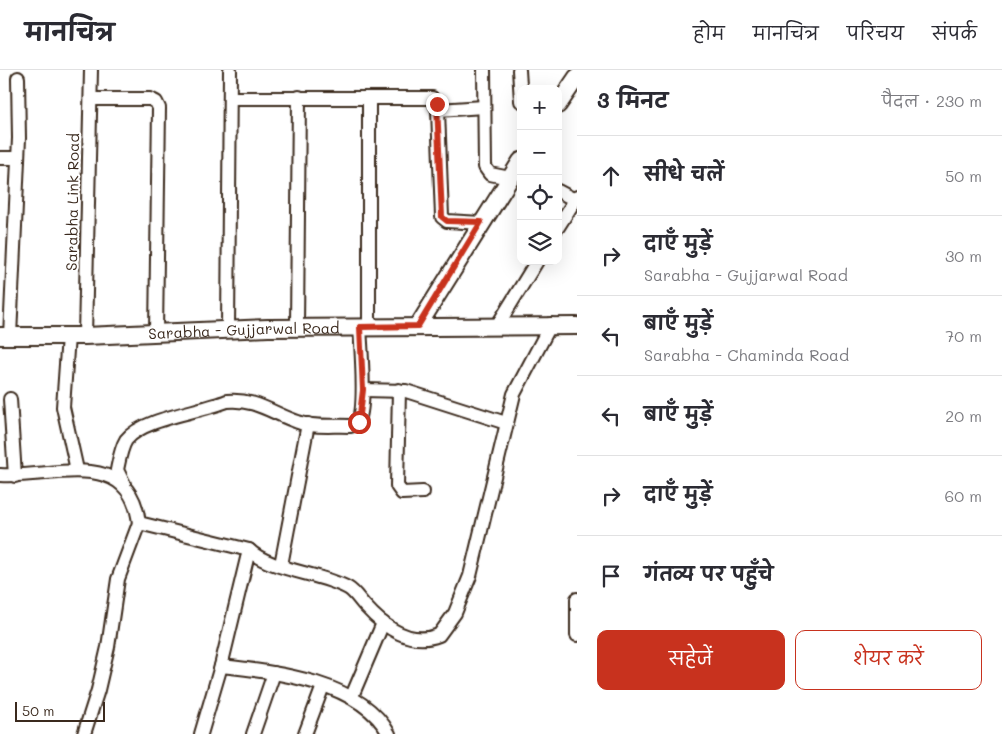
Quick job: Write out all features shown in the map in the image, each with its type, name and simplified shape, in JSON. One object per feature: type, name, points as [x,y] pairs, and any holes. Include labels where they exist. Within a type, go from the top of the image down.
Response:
[{"type":"street","name":"Sarabha Link Road","points":[[85,336],[91,70]]},
{"type":"street","points":[[228,330],[230,70]]},
{"type":"street","points":[[484,70],[486,170],[490,174],[517,170]]},
{"type":"street","points":[[519,70],[520,85]]},
{"type":"street","points":[[562,99],[577,77]]},
{"type":"street","points":[[5,336],[18,158],[18,78]]},
{"type":"street","points":[[297,328],[299,97]]},
{"type":"street","points":[[230,98],[428,97],[435,100],[438,110],[442,217],[447,221],[481,222]]},
{"type":"street","points":[[84,734],[98,690],[108,647],[118,580],[139,523],[137,506],[117,470],[125,442],[133,432],[151,424],[237,400],[271,409],[300,423],[350,426],[356,424],[360,418],[365,327],[369,98]]},
{"type":"street","points":[[90,99],[150,99],[158,105],[156,333]]},
{"type":"street","points":[[438,110],[484,106]]},
{"type":"street","points":[[0,158],[18,158]]},
{"type":"street","points":[[418,326],[481,222],[517,170]]},
{"type":"street","points":[[562,193],[576,199],[562,221]]},
{"type":"street","points":[[496,326],[534,265]]},
{"type":"street","points":[[139,523],[249,550],[259,560],[281,565],[350,590],[383,623],[410,638],[421,639],[439,635],[446,628],[464,594],[470,576],[514,394],[551,324]]},
{"type":"street","name":"Sarabha - Gujjarwal Road","points":[[5,336],[85,336],[297,328],[551,324],[577,326]]},
{"type":"street","points":[[68,336],[63,407],[77,470]]},
{"type":"street","points":[[363,390],[399,390],[506,423]]},
{"type":"street","points":[[399,390],[398,489],[402,493],[423,492]]},
{"type":"street","points":[[10,399],[5,478],[77,470],[96,473],[124,484]]},
{"type":"street","points":[[281,565],[308,424]]},
{"type":"street","points":[[201,734],[221,666],[249,550]]},
{"type":"street","points":[[577,599],[577,635]]},
{"type":"street","points":[[352,696],[383,623]]},
{"type":"street","points":[[221,666],[274,673],[352,696],[384,726],[389,734]]},
{"type":"street","points":[[253,734],[274,673]]},
{"type":"street","points":[[305,734],[323,686]]},
{"type":"route","points":[[359,422],[363,390],[360,327],[418,326],[481,222],[447,221],[442,217],[437,104]]}]
